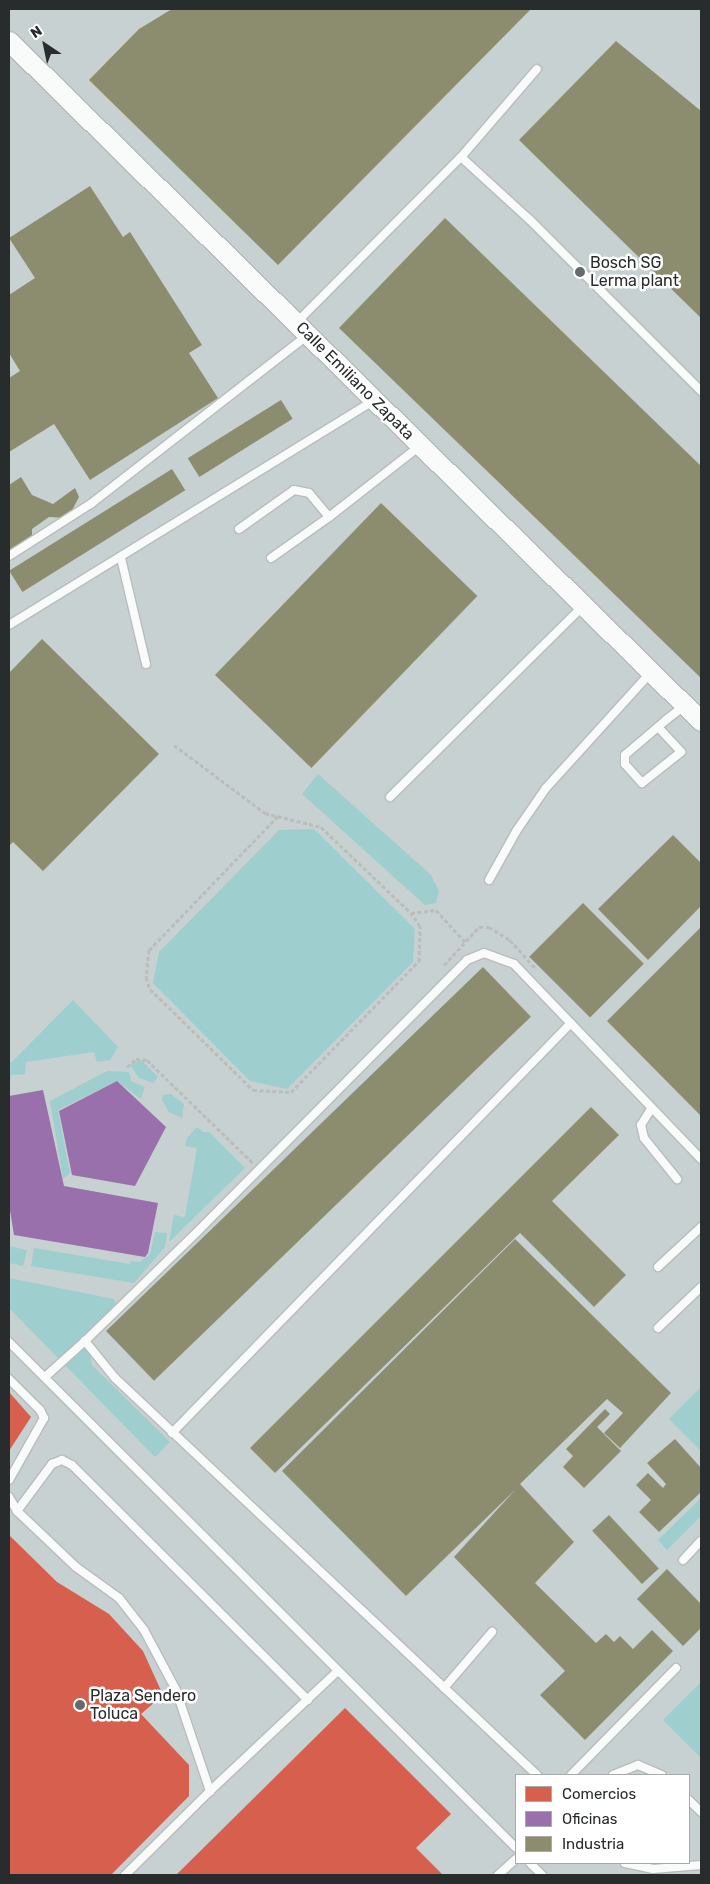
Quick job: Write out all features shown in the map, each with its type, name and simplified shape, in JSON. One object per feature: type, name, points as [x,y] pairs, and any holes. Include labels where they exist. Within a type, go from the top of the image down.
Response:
[{"type":"street","name":"Calle Emiliano Zapata","points":[[9,41],[373,401],[701,721]]},
{"type":"lane","points":[[9,556],[92,504],[302,329],[461,157],[537,69]]},
{"type":"lane","points":[[461,157],[530,220],[701,391]]},
{"type":"lane","points":[[9,625],[121,558],[373,401]]},
{"type":"lane","points":[[271,558],[329,517],[420,446]]},
{"type":"lane","points":[[239,529],[298,489],[309,493],[329,517]]},
{"type":"lane","points":[[121,558],[146,664]]},
{"type":"lane","points":[[390,797],[583,606]]},
{"type":"lane","points":[[489,880],[517,830],[546,788],[651,672]]},
{"type":"lane","points":[[658,727],[681,752],[642,783],[625,764],[625,755],[658,727],[685,705]]},
{"type":"lane","points":[[45,1377],[85,1341],[199,1230],[467,960],[484,953],[514,964],[651,1110],[701,1159]]},
{"type":"lane","points":[[172,1433],[571,1023]]},
{"type":"lane","points":[[651,1110],[641,1125],[644,1138],[677,1178]]},
{"type":"lane","points":[[658,1267],[701,1226]]},
{"type":"lane","points":[[658,1328],[701,1288]]},
{"type":"lane","points":[[85,1341],[114,1378],[536,1774]]},
{"type":"lane","points":[[9,1342],[515,1847]]},
{"type":"lane","points":[[9,1379],[40,1410],[44,1418],[9,1480]]},
{"type":"lane","points":[[17,1511],[52,1464],[62,1460],[72,1465],[308,1700]]},
{"type":"lane","points":[[9,1497],[17,1511],[76,1567],[119,1598],[144,1630],[176,1690],[210,1791]]},
{"type":"lane","points":[[683,1560],[701,1541]]},
{"type":"lane","points":[[444,1688],[492,1632]]},
{"type":"lane","points":[[572,1774],[676,1668]]},
{"type":"lane","points":[[125,1875],[210,1791],[338,1671]]},
{"type":"lane","points":[[616,1774],[638,1765],[660,1774]]},
{"type":"lane","points":[[690,1801],[701,1812]]},
{"type":"lane","points":[[498,1875],[515,1860]]},
{"type":"lane","points":[[531,1864],[542,1875]]},
{"type":"lane","points":[[630,1864],[653,1869],[701,1865]]},
{"type":"path","points":[[174,745],[265,813],[278,816],[321,827],[411,913],[420,926],[419,961],[291,1092],[253,1090],[150,989],[146,977],[148,950],[278,816]]},
{"type":"path","points":[[411,913],[436,910],[464,942]]},
{"type":"path","points":[[127,1066],[136,1059],[147,1060],[256,1166]]},
{"type":"shaded area","points":[[9,9],[701,9],[701,1875],[9,1875]]},
{"type":"shaded area","points":[[318,774],[431,875],[439,891],[436,903],[425,905],[302,794]]},
{"type":"shaded area","points":[[314,829],[415,929],[413,962],[287,1089],[250,1081],[153,983],[159,952],[279,830]]},
{"type":"shaded area","points":[[73,1000],[118,1047],[110,1060],[97,1062],[94,1052],[26,1062],[25,1074],[11,1075],[9,1085],[9,1065]]},
{"type":"shaded area","points":[[141,1060],[158,1077],[153,1083],[139,1078],[130,1065]]},
{"type":"shaded area","points":[[107,1071],[129,1072],[131,1081],[145,1087],[141,1099],[117,1081],[58,1110],[70,1173],[63,1179],[50,1101]]},
{"type":"shaded area","points":[[171,1094],[184,1104],[182,1118],[169,1112],[162,1100],[163,1095]]},
{"type":"shaded area","points":[[197,1127],[203,1132],[209,1132],[245,1168],[169,1242],[174,1215],[185,1217],[197,1148],[185,1146],[187,1138]]},
{"type":"shaded area","points":[[155,1232],[167,1233],[165,1247],[134,1283],[31,1266],[34,1248],[130,1264],[131,1261],[140,1262],[150,1254]]},
{"type":"shaded area","points":[[9,1246],[27,1250],[23,1266],[9,1263]]},
{"type":"shaded area","points":[[9,1278],[114,1299],[117,1306],[93,1336],[90,1352],[92,1365],[170,1442],[155,1457],[9,1308]]},
{"type":"shaded area","points":[[701,1387],[701,1451],[669,1419]]},
{"type":"shaded area","points":[[701,1498],[701,1516],[667,1550],[658,1540]]},
{"type":"shaded area","points":[[701,1682],[701,1758],[663,1720]]},
{"type":"building: Comercios","points":[[9,1392],[31,1417],[9,1451]]},
{"type":"building: Comercios","name":"Plaza Sendero Toluca","points":[[9,1535],[57,1582],[109,1614],[143,1651],[163,1695],[141,1714],[189,1765],[189,1796],[111,1875],[9,1875]]},
{"type":"building: Comercios","points":[[345,1708],[451,1814],[416,1848],[443,1875],[176,1875]]},
{"type":"building: Oficinas","points":[[117,1081],[166,1127],[135,1186],[72,1175],[59,1111]]},
{"type":"building: Oficinas","points":[[43,1090],[64,1186],[158,1203],[148,1253],[145,1257],[14,1235],[9,1204],[9,1096]]},
{"type":"building: Industria","points":[[172,9],[531,9],[278,265],[89,80],[139,29]]},
{"type":"building: Industria","points":[[616,41],[701,111],[701,318],[519,140]]},
{"type":"building: Industria","points":[[90,186],[123,237],[130,232],[202,345],[189,353],[218,398],[90,480],[54,424],[9,452],[9,378],[20,371],[9,353],[9,295],[35,278],[9,238]]},
{"type":"building: Industria","points":[[445,218],[701,466],[701,678],[339,328]]},
{"type":"building: Industria","points":[[281,400],[293,419],[199,477],[188,458]]},
{"type":"building: Industria","points":[[172,469],[185,490],[22,592],[9,571]]},
{"type":"building: Industria","points":[[21,477],[32,495],[53,504],[75,488],[79,497],[68,518],[49,517],[32,529],[32,538],[9,551],[9,485]]},
{"type":"building: Industria","points":[[381,503],[477,596],[311,768],[215,675]]},
{"type":"building: Industria","points":[[42,639],[159,754],[43,871],[13,842],[9,846],[9,673]]},
{"type":"building: Industria","points":[[673,835],[701,863],[701,906],[648,960],[598,909]]},
{"type":"building: Industria","points":[[583,903],[644,964],[590,1018],[529,957]]},
{"type":"building: Industria","points":[[701,927],[701,1116],[607,1021]]},
{"type":"building: Industria","points":[[483,967],[531,1017],[154,1381],[106,1331]]},
{"type":"building: Industria","points":[[591,1107],[619,1135],[552,1201],[626,1275],[594,1307],[520,1233],[275,1473],[250,1448]]},
{"type":"building: Industria","points":[[515,1239],[671,1393],[620,1448],[604,1433],[623,1413],[607,1399],[520,1484],[574,1542],[535,1583],[596,1643],[606,1634],[614,1642],[620,1636],[633,1649],[652,1630],[673,1651],[585,1740],[540,1695],[565,1671],[454,1557],[515,1490],[406,1596],[282,1471]]},
{"type":"building: Industria","points":[[605,1409],[610,1414],[597,1427],[621,1451],[584,1488],[563,1467],[573,1456],[566,1449]]},
{"type":"building: Industria","points":[[675,1439],[701,1468],[701,1492],[659,1532],[639,1512],[651,1500],[636,1485],[648,1473],[663,1488],[666,1484],[647,1463]]},
{"type":"building: Industria","points":[[609,1515],[659,1568],[642,1584],[592,1531]]},
{"type":"building: Industria","points":[[667,1569],[701,1604],[701,1628],[683,1646],[637,1599]]},
{"type":"place","name":"Bosch SG Lerma plant","points":[[580,272]]},
{"type":"place","name":"Plaza Sendero Toluca","points":[[80,1705]]}]
